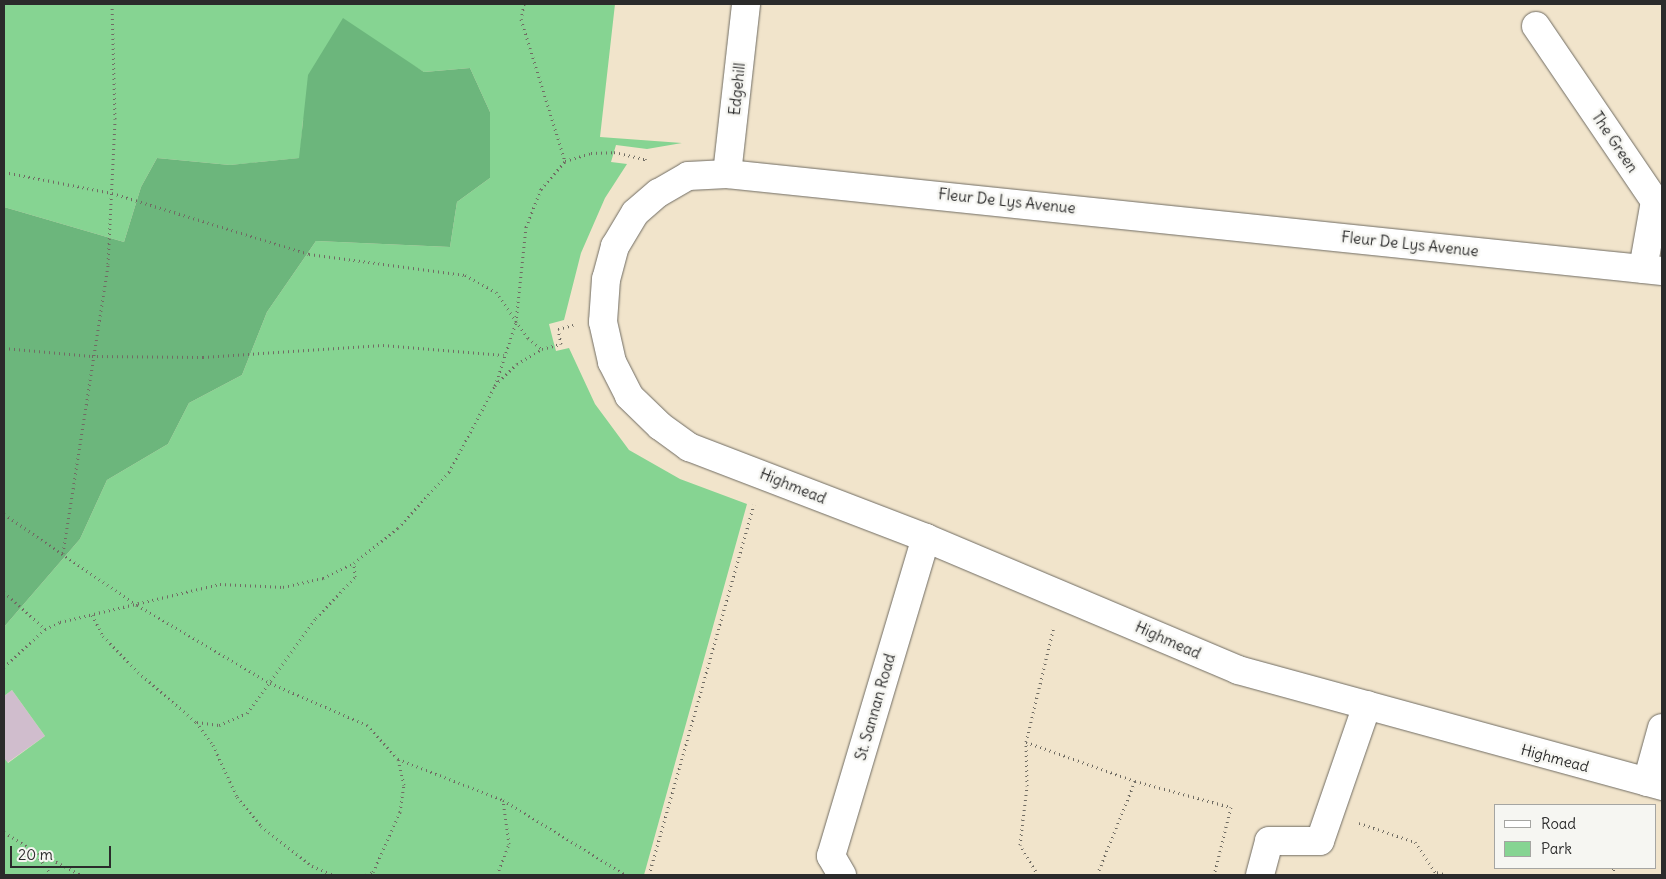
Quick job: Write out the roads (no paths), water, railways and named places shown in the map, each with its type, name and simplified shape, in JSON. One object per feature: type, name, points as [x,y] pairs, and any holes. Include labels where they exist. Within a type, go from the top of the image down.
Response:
[{"type":"street","name":"Edgehill","points":[[727,174],[746,4]]},
{"type":"street","name":"The Green","points":[[1536,26],[1655,201],[1653,270]]},
{"type":"street","name":"Fleur De Lys Avenue","points":[[689,447],[660,426],[629,396],[612,362],[603,322],[606,279],[615,246],[635,213],[666,188],[688,176],[727,174],[1653,270]]},
{"type":"street","name":"Highmead","points":[[689,447],[926,538],[1062,593],[1238,670],[1654,784]]},
{"type":"street","name":"St. Sannan Road","points":[[842,875],[831,856],[926,538]]},
{"type":"street","points":[[1260,875],[1269,841],[1320,841],[1367,705]]},
{"type":"street","points":[[1654,784],[1662,728]]}]
